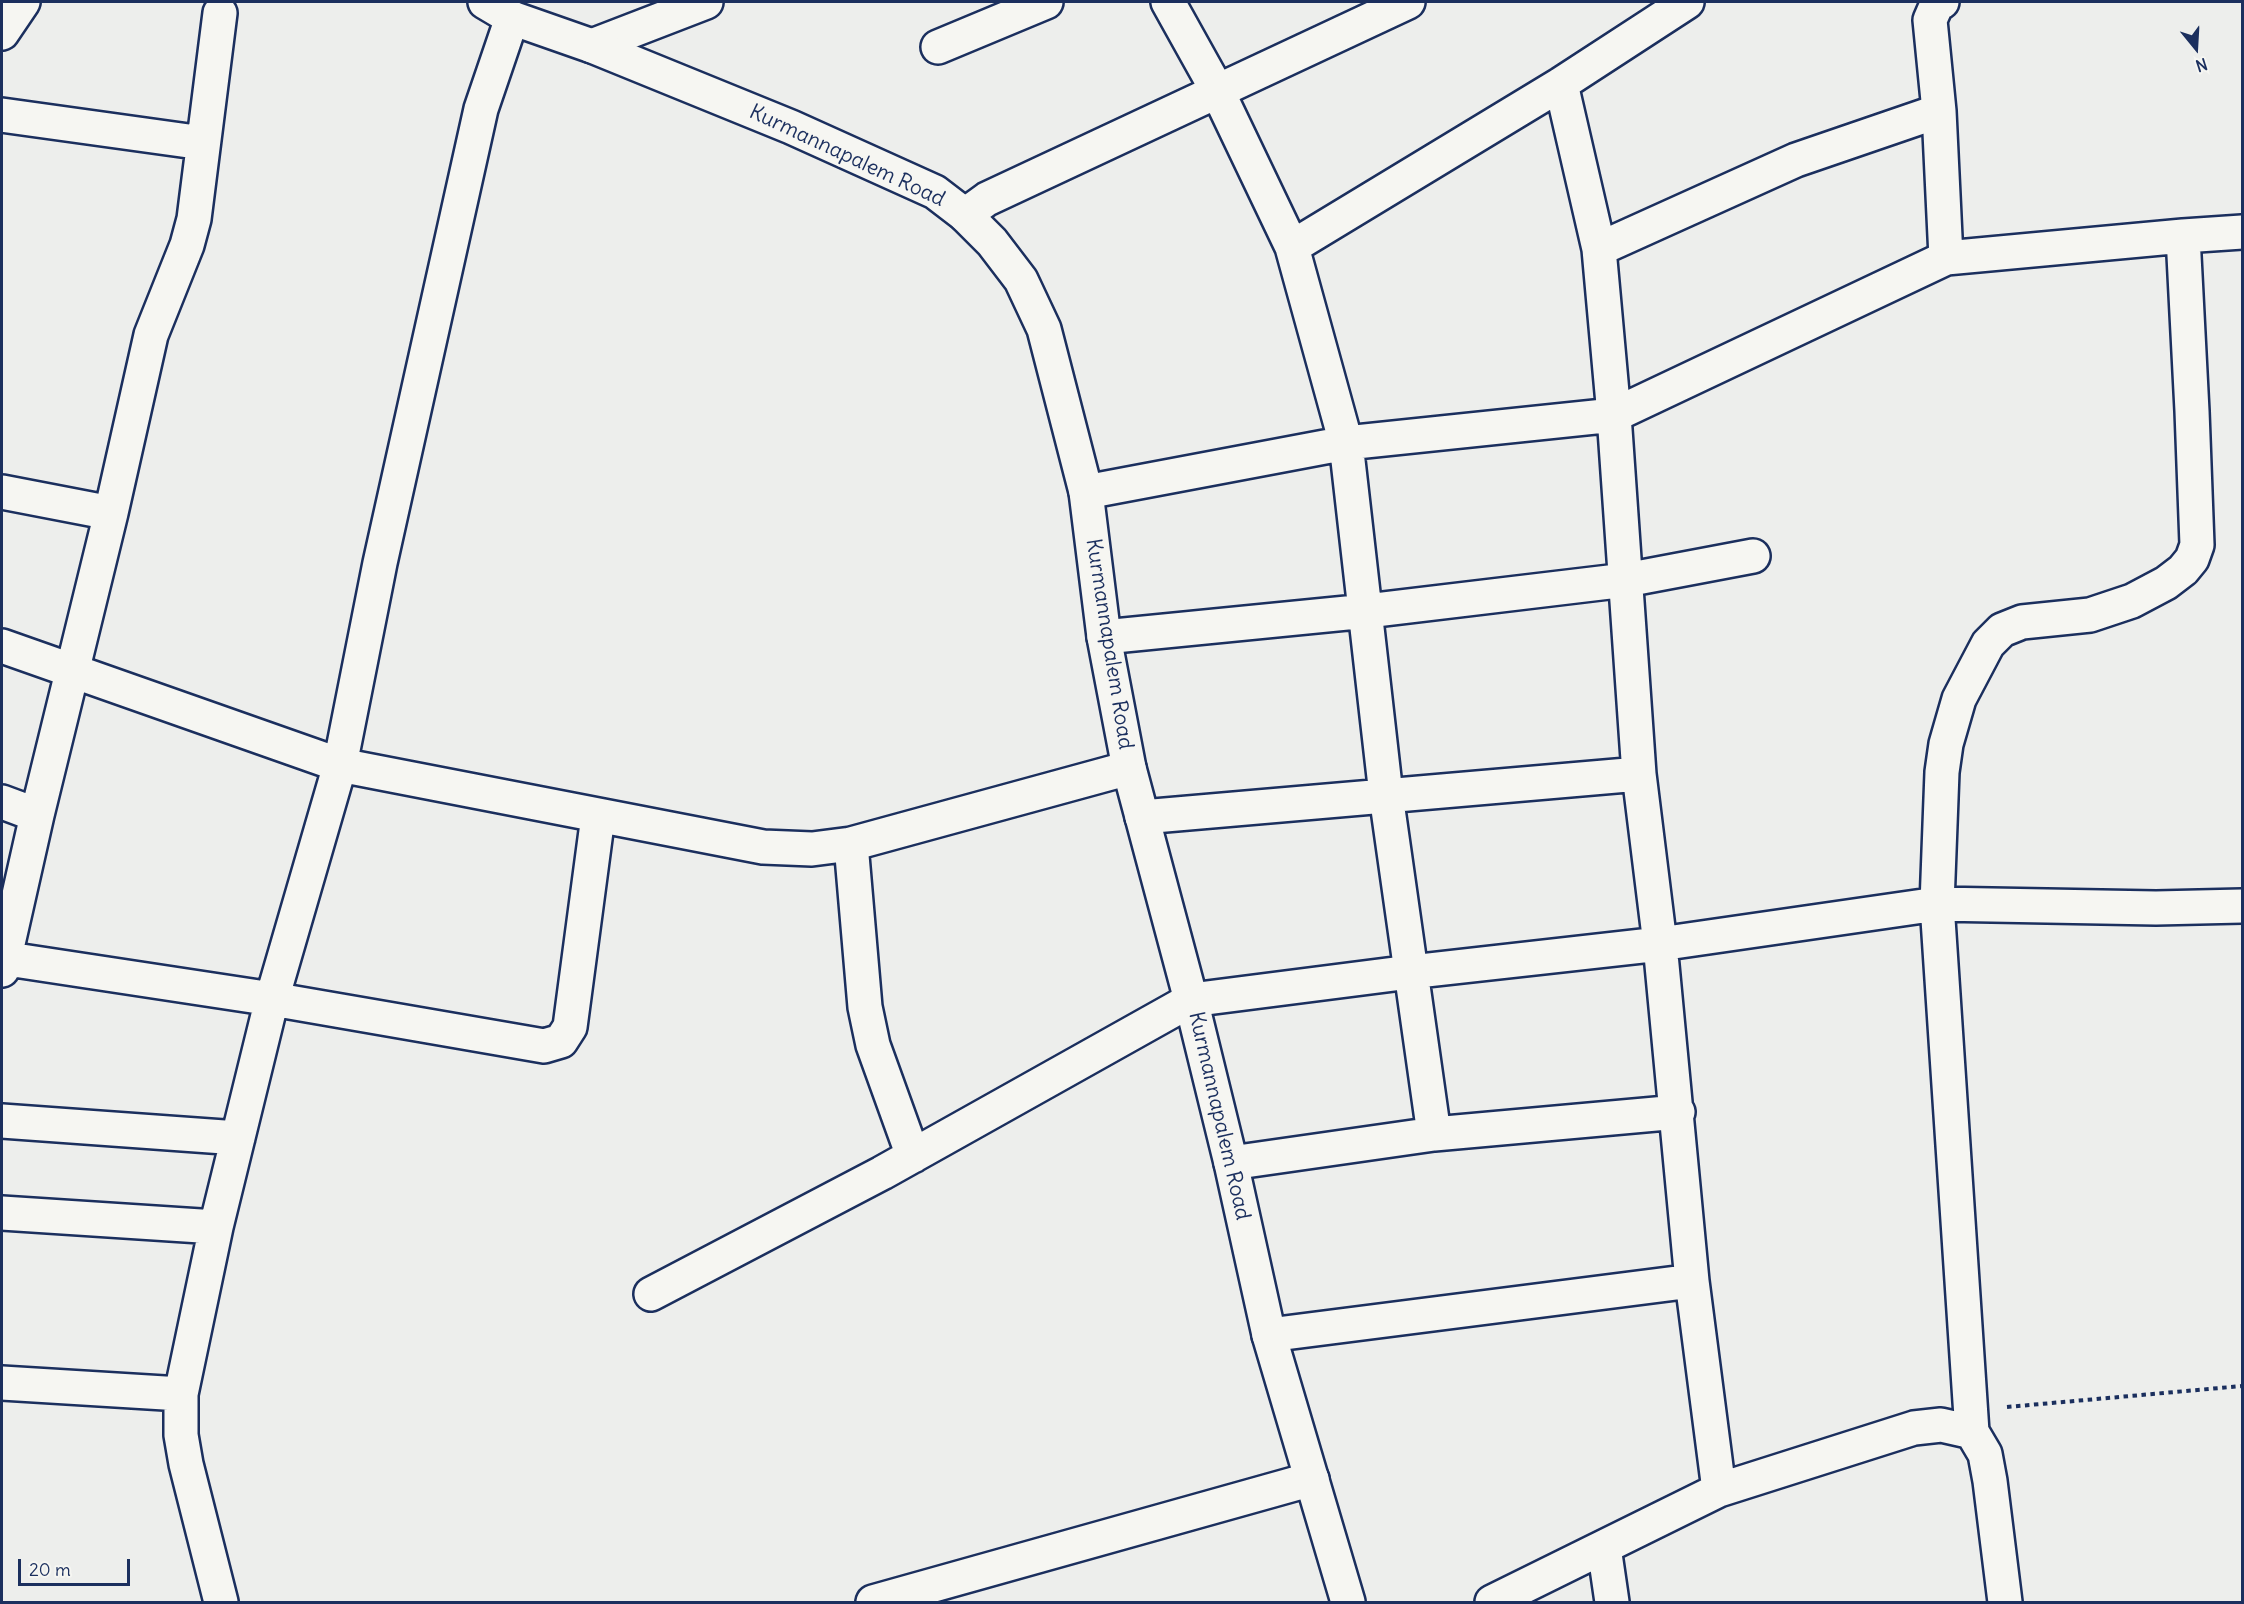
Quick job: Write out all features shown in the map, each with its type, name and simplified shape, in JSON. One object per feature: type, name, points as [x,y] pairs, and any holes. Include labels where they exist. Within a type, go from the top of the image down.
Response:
[{"type":"street","points":[[592,46],[706,2]]},
{"type":"street","points":[[938,47],[1046,2]]},
{"type":"street","points":[[1168,2],[1217,90],[1292,247],[1346,444],[1386,795],[1434,1134]]},
{"type":"street","points":[[965,215],[987,198],[1408,2]]},
{"type":"street","points":[[1292,247],[1561,84],[1687,2]]},
{"type":"street","points":[[1938,2],[1930,20],[1939,111],[1946,258]]},
{"type":"street","points":[[222,1602],[186,1464],[181,1435],[181,1394],[216,1227],[272,999],[340,765],[380,563],[479,120],[499,10]]},
{"type":"street","name":"Kurmannapalem Road","points":[[499,10],[801,131],[935,192],[965,215],[992,242],[1021,280],[1044,329],[1086,492],[1104,638],[1129,768],[1191,1000],[1231,1163],[1269,1335],[1348,1602]]},
{"type":"street","points":[[220,14],[192,228],[151,334],[111,513],[2,962],[272,999],[544,1046],[561,1041],[570,1026],[598,816]]},
{"type":"street","points":[[1561,84],[1599,249],[1614,416],[1638,774],[1660,944],[1678,1112],[1692,1281],[1719,1490]]},
{"type":"street","points":[[1599,249],[1796,160],[1939,111]]},
{"type":"street","points":[[2,115],[203,143]]},
{"type":"street","points":[[1086,492],[1346,444],[1614,416],[1946,258],[2242,232]]},
{"type":"street","points":[[2005,1602],[1985,1454],[1971,1421],[1937,904],[1942,772],[1946,744],[1959,699],[1988,644],[2002,630],[2022,622],[2091,615],[2132,601],[2166,583],[2183,570],[2192,559],[2197,545],[2183,236]]},
{"type":"street","points":[[2,492],[111,513]]},
{"type":"street","points":[[1104,638],[1366,611],[1626,580],[1753,556]]},
{"type":"street","points":[[2,646],[340,765],[763,847],[812,849],[851,844],[1129,768]]},
{"type":"street","points":[[1142,817],[1638,774]]},
{"type":"street","points":[[2,802],[37,815]]},
{"type":"street","points":[[851,844],[865,1007],[873,1045],[913,1156]]},
{"type":"street","points":[[651,1294],[913,1156],[1191,1000],[1410,972],[1660,944],[1937,904],[2156,908],[2242,906]]},
{"type":"street","points":[[1231,1163],[1434,1134],[1678,1112]]},
{"type":"street","points":[[2,1121],[238,1138]]},
{"type":"street","points":[[2,1213],[216,1227]]},
{"type":"street","points":[[1269,1335],[1692,1281]]},
{"type":"street","points":[[2,1383],[181,1394]]},
{"type":"street","points":[[1492,1602],[1719,1490],[1914,1428],[1971,1421]]},
{"type":"street","points":[[873,1602],[1312,1479]]},
{"type":"street","points":[[1604,1547],[1612,1602]]},
{"type":"path","points":[[1971,1421],[2242,1386]]}]
